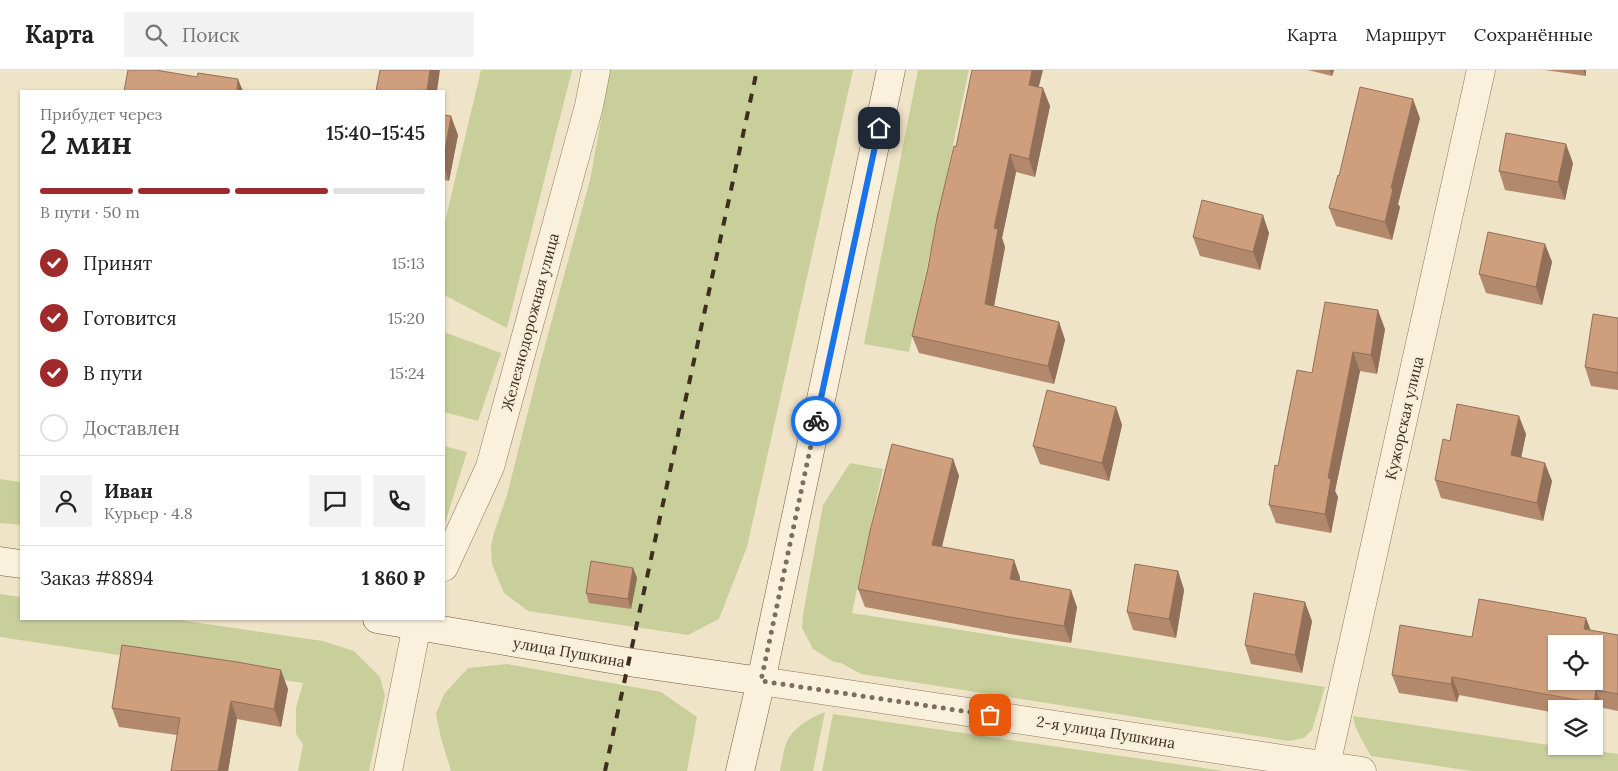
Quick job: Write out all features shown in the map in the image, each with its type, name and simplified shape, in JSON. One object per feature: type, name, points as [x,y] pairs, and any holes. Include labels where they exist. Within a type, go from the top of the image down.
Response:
[{"type":"street","name":"Железнодорожная улица","points":[[445,564],[490,467],[589,106],[596,70]]},
{"type":"street","points":[[740,771],[761,681],[891,70]]},
{"type":"street","name":"Кужорская улица","points":[[1326,766],[1481,70]]},
{"type":"street","points":[[0,560],[20,564]]},
{"type":"street","name":"улица Пушкина","points":[[391,620],[418,622],[628,662],[761,681]]},
{"type":"street","points":[[388,771],[418,622]]},
{"type":"street","name":"2-я улица Пушкина","points":[[761,681],[1362,771]]},
{"type":"green space","points":[[481,70],[572,70],[507,328],[445,296],[445,222]]},
{"type":"green space","points":[[610,70],[853,70],[747,547],[719,619],[688,635],[528,611],[504,593],[492,564],[491,546],[494,533],[507,495],[541,360],[590,180]]},
{"type":"green space","points":[[918,70],[969,70],[909,352],[864,344]]},
{"type":"green space","points":[[445,332],[501,353],[478,421],[445,412]]},
{"type":"green space","points":[[445,446],[467,452],[445,524]]},
{"type":"green space","points":[[850,463],[883,469],[852,613],[1325,687],[1312,730],[1304,738],[1289,741],[861,674],[841,663],[834,662],[813,649],[802,628],[803,614],[823,505]]},
{"type":"green space","points":[[0,479],[20,482],[20,525],[0,523]]},
{"type":"green space","points":[[0,594],[20,597],[20,620],[180,620],[323,641],[354,651],[380,677],[385,696],[369,771],[298,771],[303,744],[296,734],[296,708],[303,683],[0,637]]},
{"type":"green space","points":[[507,664],[661,692],[697,717],[687,771],[451,771],[436,714],[444,694],[468,668]]},
{"type":"green space","points":[[825,712],[813,771],[780,771],[789,738],[797,728],[813,717]]},
{"type":"green space","points":[[833,714],[1224,771],[822,771]]},
{"type":"green space","points":[[1353,716],[1548,745],[1548,755],[1603,755],[1603,752],[1618,754],[1618,771],[1472,771],[1371,756]]},
{"type":"building","points":[[128,70],[156,70],[197,77],[198,73],[238,79],[237,90],[124,90]]},
{"type":"building","points":[[380,70],[430,70],[427,90],[376,90]]},
{"type":"building","points":[[972,70],[1032,70],[1029,85],[1043,88],[1029,159],[1010,154],[994,228],[998,229],[985,304],[1059,322],[1048,366],[912,336],[928,268],[937,218],[954,146],[956,147]]},
{"type":"building","points":[[1360,87],[1413,99],[1391,188],[1393,189],[1385,222],[1329,208],[1339,176]]},
{"type":"building","points":[[445,115],[451,116],[445,151]]},
{"type":"building","points":[[1506,133],[1566,144],[1558,182],[1499,171]]},
{"type":"building","points":[[1202,200],[1263,215],[1253,252],[1193,237]]},
{"type":"building","points":[[1488,232],[1545,244],[1536,287],[1479,274]]},
{"type":"building","points":[[1325,302],[1378,310],[1371,355],[1353,352],[1328,478],[1331,479],[1325,514],[1269,505],[1275,465],[1278,466],[1297,370],[1312,373]]},
{"type":"building","points":[[1593,314],[1618,318],[1618,373],[1585,367]]},
{"type":"building","points":[[1047,390],[1116,407],[1102,463],[1033,446]]},
{"type":"building","points":[[1457,404],[1519,416],[1511,455],[1545,463],[1537,503],[1435,480],[1443,439],[1450,441]]},
{"type":"building","points":[[892,444],[953,459],[932,545],[1014,560],[1010,579],[1071,590],[1064,626],[858,589],[870,531]]},
{"type":"building","points":[[591,561],[633,568],[628,599],[586,593]]},
{"type":"building","points":[[1135,564],[1178,571],[1169,619],[1127,612]]},
{"type":"building","points":[[1254,593],[1305,602],[1295,655],[1245,645]]},
{"type":"building","points":[[1479,599],[1586,618],[1584,629],[1618,635],[1618,694],[1596,690],[1594,700],[1578,700],[1452,677],[1451,684],[1392,675],[1400,625],[1472,637]]},
{"type":"building","points":[[122,645],[281,670],[274,709],[231,701],[218,771],[171,771],[180,718],[112,708]]},
{"type":"railway","points":[[605,771],[757,70]]},
{"type":"way so far","points":[[816,421],[761,681],[990,715]]},
{"type":"route","points":[[816,421],[879,128]]}]
